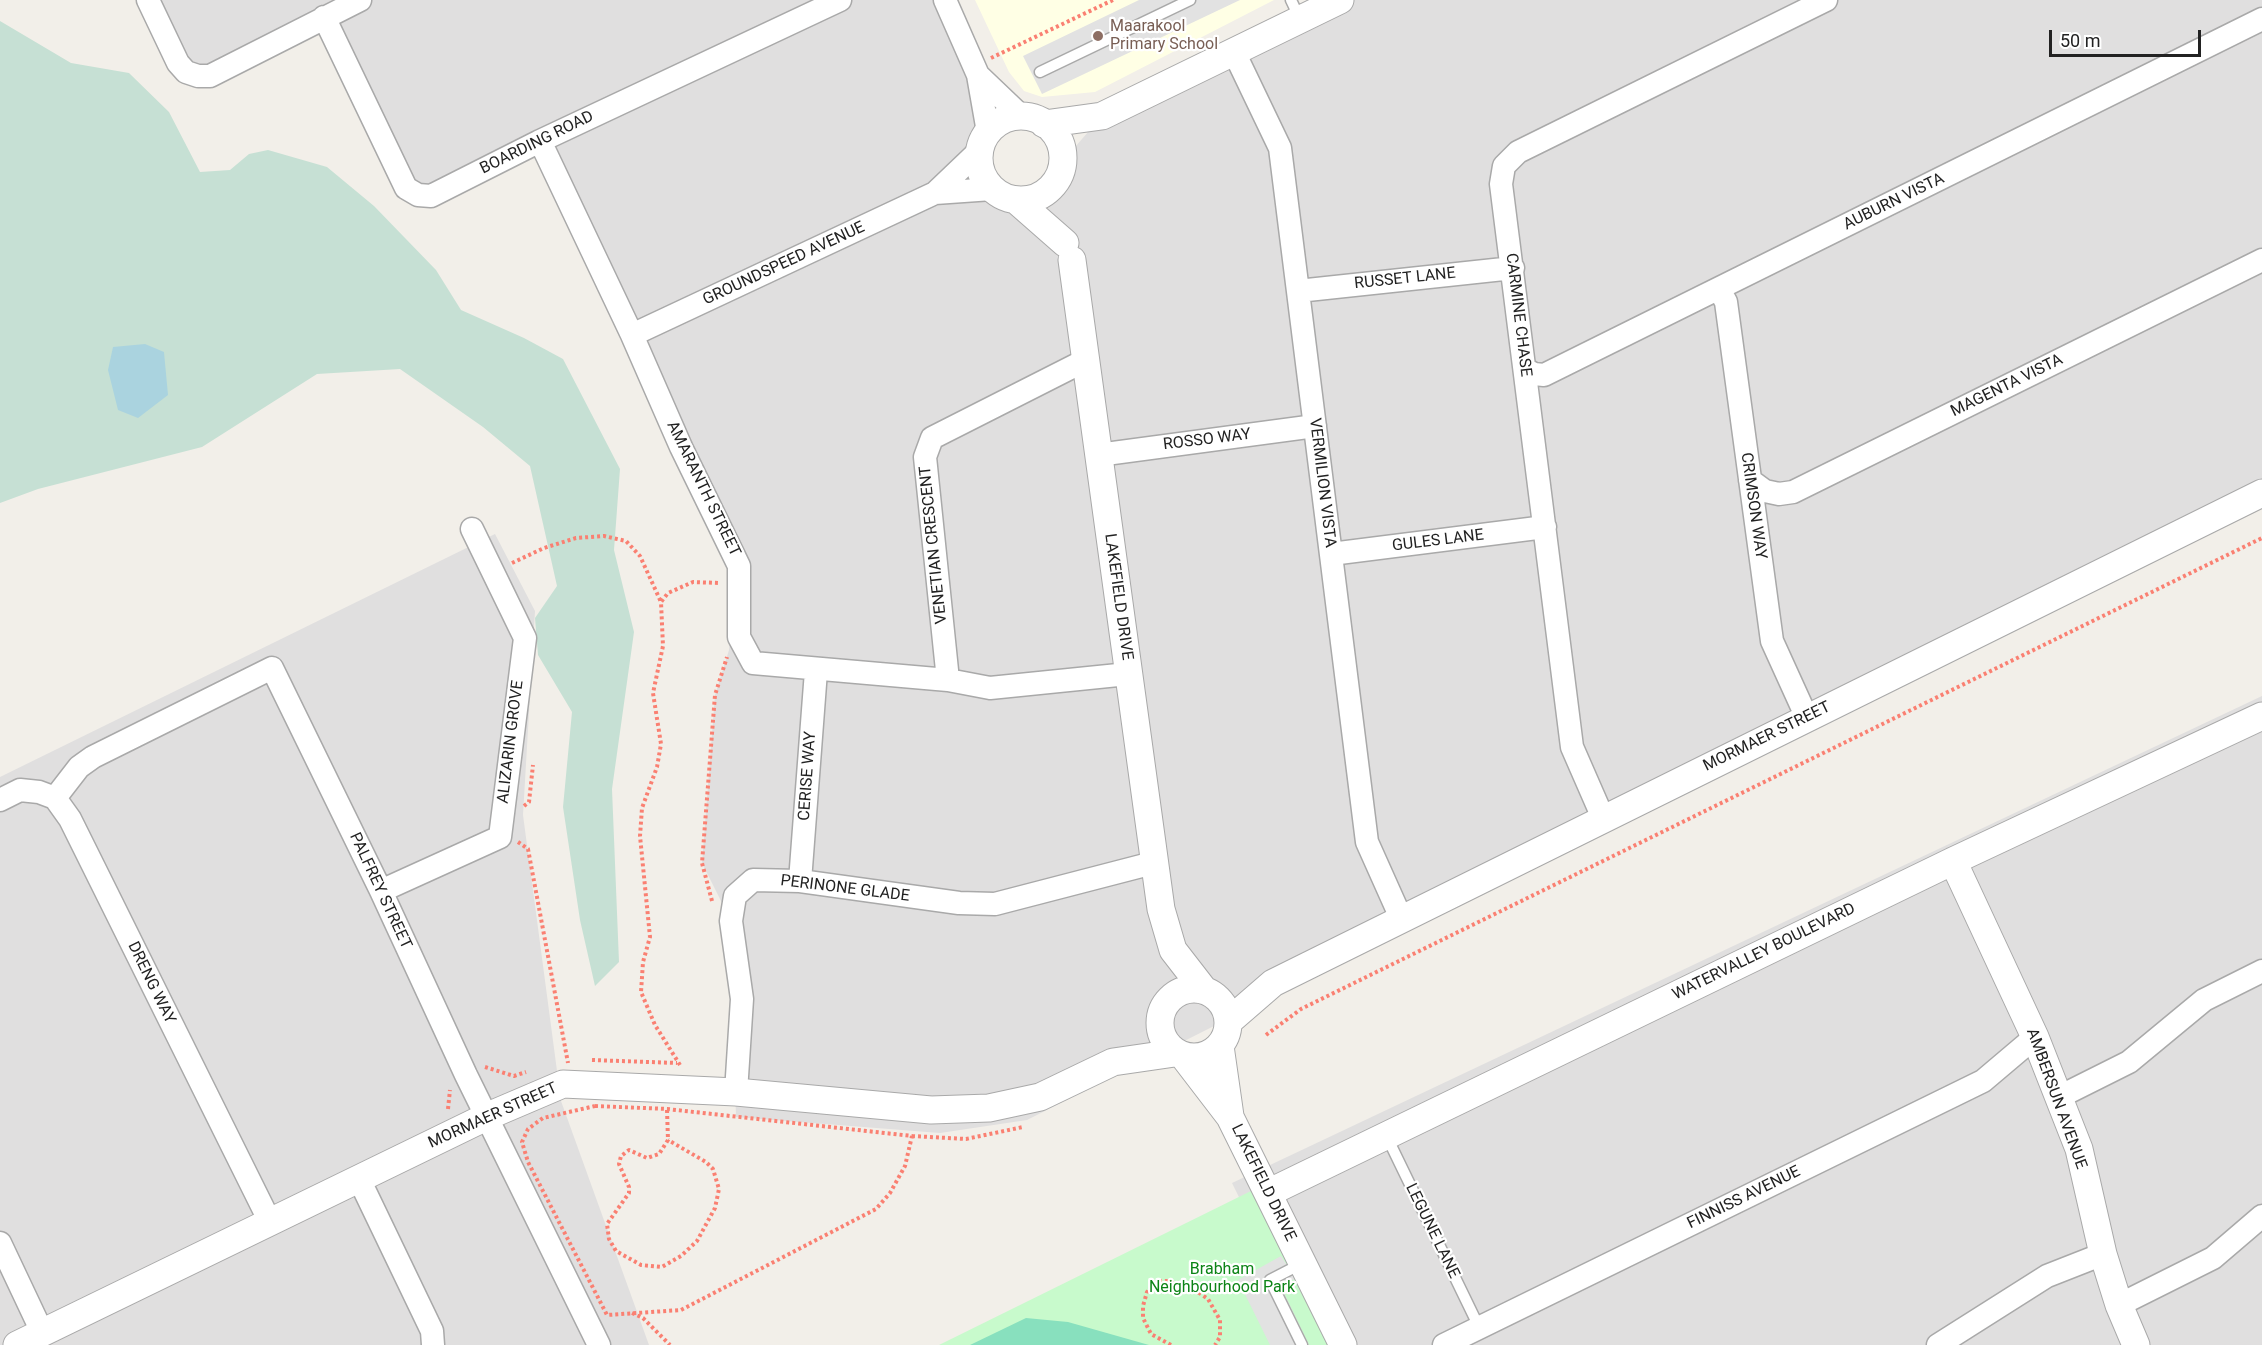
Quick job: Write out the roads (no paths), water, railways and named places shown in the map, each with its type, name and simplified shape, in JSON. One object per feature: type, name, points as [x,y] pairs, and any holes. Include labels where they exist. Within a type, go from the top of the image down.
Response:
[{"type":"street","points":[[148,0],[178,63],[186,72],[198,76],[210,76],[360,0]]},
{"type":"street","name":"BOARDING ROAD","points":[[324,18],[406,188],[418,195],[431,196],[540,141],[840,0]]},
{"type":"street","points":[[945,0],[976,71],[984,141],[981,172],[1069,252]]},
{"type":"street","points":[[984,141],[1006,119],[1032,120],[1102,116],[1234,52],[1296,10],[1340,0]]},
{"type":"street","name":"CARMINE CHASE","points":[[1603,818],[1572,747],[1501,184],[1504,166],[1518,152],[1826,0]]},
{"type":"street","name":"AUBURN VISTA","points":[[1525,369],[1534,374],[1544,375],[2262,19]]},
{"type":"street","name":"VERMILION VISTA","points":[[1234,52],[1280,148],[1367,842],[1401,918]]},
{"type":"street","points":[[976,71],[1032,120],[1056,136],[1062,148],[1058,174]]},
{"type":"street","points":[[1004,195],[1029,200],[1058,174],[1102,116]]},
{"type":"street","name":"AMARANTH STREET","points":[[540,141],[632,335],[681,447],[739,566],[739,637],[753,663],[816,671],[948,680],[990,688],[1128,674]]},
{"type":"street","name":"GROUNDSPEED AVENUE","points":[[632,335],[935,193],[984,141]]},
{"type":"street","name":"LAKEFIELD DRIVE","points":[[1058,174],[1161,909],[1173,950],[1208,992]]},
{"type":"street","name":"GROUNDSPEED AVENUE","points":[[935,193],[1004,195]]},
{"type":"street","name":"MAGENTA VISTA","points":[[1750,480],[1765,490],[1779,494],[1793,492],[2262,260]]},
{"type":"street","name":"RUSSET LANE","points":[[1298,291],[1513,268]]},
{"type":"street","name":"CRIMSON WAY","points":[[1719,289],[1726,302],[1772,641],[1807,718]]},
{"type":"street","name":"VENETIAN CRESCENT","points":[[948,680],[925,457],[932,438],[1084,362]]},
{"type":"street","name":"ROSSO WAY","points":[[1098,454],[1315,426]]},
{"type":"street","name":"MORMAER STREET","points":[[1208,992],[1273,982],[2262,494]]},
{"type":"street","name":"GULES LANE","points":[[1331,554],[1545,527]]},
{"type":"street","name":"ALIZARIN GROVE","points":[[381,891],[500,837],[525,638],[471,529]]},
{"type":"street","name":"PALFREY STREET","points":[[55,798],[79,767],[93,757],[272,668],[381,891],[466,1076],[488,1116],[599,1345]]},
{"type":"street","name":"CERISE WAY","points":[[800,881],[816,671]]},
{"type":"street","name":"WATERVALLEY BOULEVARD","points":[[1268,1193],[1953,861],[2262,716]]},
{"type":"street","points":[[0,800],[20,790],[39,792],[55,798]]},
{"type":"street","name":"DRENG WAY","points":[[55,798],[70,819],[270,1222]]},
{"type":"street","name":"AMBERSUN AVENUE","points":[[1953,861],[2035,1037],[2079,1149],[2103,1254],[2119,1305],[2136,1345]]},
{"type":"street","name":"PERINONE GLADE","points":[[736,1092],[742,999],[731,921],[735,896],[753,880],[800,881],[959,903],[995,904],[1153,862]]},
{"type":"street","name":"LAKEFIELD DRIVE","points":[[1164,1009],[1173,950]]},
{"type":"street","points":[[2059,1097],[2129,1062],[2204,1000],[2262,971]]},
{"type":"street","name":"MORMAER STREET","points":[[1224,1034],[1273,982]]},
{"type":"street","points":[[1185,990],[1208,992],[1225,1007],[1224,1034],[1203,1057],[1180,1055],[1163,1038],[1164,1009],[1185,990]]},
{"type":"street","name":"MORMAER STREET","points":[[1113,1062],[1164,1009]]},
{"type":"street","name":"LAKEFIELD DRIVE","points":[[1224,1034],[1230,1117]]},
{"type":"street","name":"FINNISS AVENUE","points":[[1444,1345],[1983,1081],[2035,1037]]},
{"type":"street","name":"LAKEFIELD DRIVE","points":[[1180,1055],[1230,1117],[1343,1345]]},
{"type":"street","name":"MORMAER STREET","points":[[16,1345],[488,1116],[563,1084],[736,1092],[931,1110],[989,1108],[1040,1097],[1113,1062],[1180,1055]]},
{"type":"street","points":[[359,1179],[432,1331],[433,1345]]},
{"type":"street","points":[[2119,1305],[2213,1258],[2262,1216]]},
{"type":"street","points":[[0,1243],[42,1332]]},
{"type":"street","points":[[1938,1345],[2047,1276],[2103,1254]]},
{"type":"lane","points":[[1040,72],[1190,0]]},
{"type":"lane","name":"LEGUNE LANE","points":[[1385,1135],[1479,1327]]},
{"type":"lane","points":[[1302,1345],[1270,1280],[1303,1263]]},
{"type":"water","points":[[145,344],[164,352],[168,395],[138,418],[118,410],[108,370],[113,347]]},
{"type":"place","name":"Maarakool Primary School","points":[[1098,36]]},
{"type":"park label","name":"Brabham Neighbourhood Park","points":[[1222,1279]]}]
